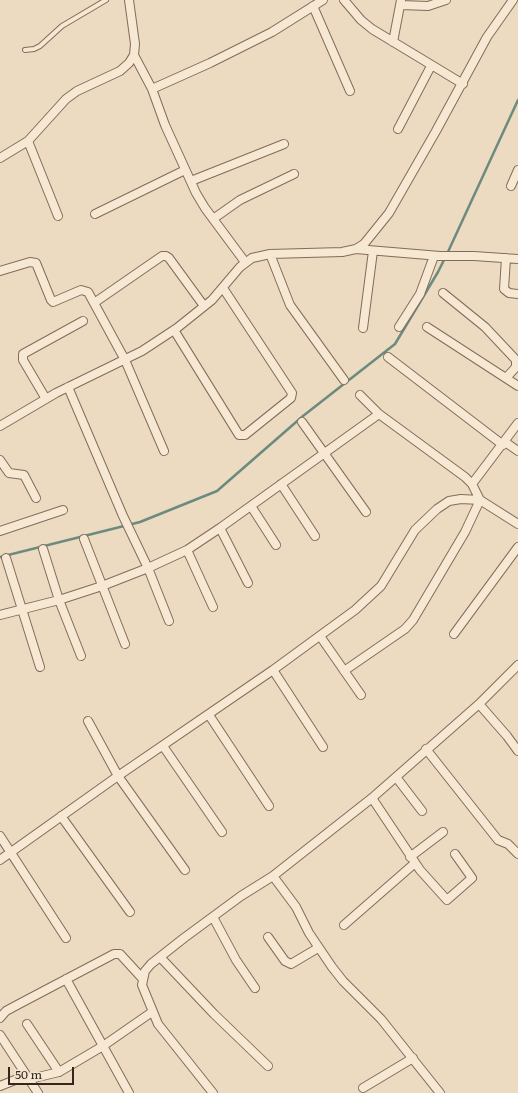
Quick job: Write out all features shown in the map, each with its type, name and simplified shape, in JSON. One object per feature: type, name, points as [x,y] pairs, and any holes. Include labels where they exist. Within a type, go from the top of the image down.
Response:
[{"type":"street","points":[[129,0],[135,44],[134,56],[152,88],[165,125],[185,170],[205,208],[245,262]]},
{"type":"street","points":[[152,88],[210,63],[272,32],[323,0]]},
{"type":"street","points":[[344,0],[361,20],[431,66],[463,84]]},
{"type":"street","points":[[393,42],[401,2],[428,6],[446,0]]},
{"type":"street","points":[[356,249],[373,234],[389,213],[463,84],[487,37],[513,0]]},
{"type":"street","points":[[313,6],[350,91]]},
{"type":"street","points":[[0,158],[28,141],[66,99],[77,91],[120,71],[134,56]]},
{"type":"street","points":[[398,129],[431,66]]},
{"type":"street","points":[[28,141],[58,216]]},
{"type":"street","points":[[191,182],[284,144]]},
{"type":"street","points":[[95,214],[185,170]]},
{"type":"street","points":[[511,186],[518,170]]},
{"type":"street","points":[[213,219],[240,200],[294,174]]},
{"type":"street","points":[[0,426],[46,398],[142,351],[174,330],[204,306],[223,288],[245,262],[262,255],[342,252],[356,249],[437,256],[518,258]]},
{"type":"street","points":[[363,328],[373,251]]},
{"type":"street","points":[[270,254],[290,305],[344,380]]},
{"type":"street","points":[[94,303],[162,256],[166,256],[204,306]]},
{"type":"street","points":[[399,327],[420,294],[437,256]]},
{"type":"street","points":[[506,258],[504,289],[509,293],[518,294]]},
{"type":"street","points":[[0,271],[34,261],[38,265],[53,302],[84,290],[90,294],[125,360],[164,451]]},
{"type":"street","points":[[174,330],[239,435],[245,435],[291,398],[292,393],[223,288]]},
{"type":"street","points":[[443,293],[485,327],[516,360],[516,367],[506,378]]},
{"type":"street","points":[[46,398],[23,360],[23,354],[83,320]]},
{"type":"street","points":[[427,327],[518,386]]},
{"type":"street","points":[[388,357],[427,389],[504,443],[518,451]]},
{"type":"street","points":[[68,388],[123,516],[148,568],[169,621]]},
{"type":"street","points":[[360,395],[379,414],[472,484],[480,500]]},
{"type":"street","points":[[0,616],[59,600],[102,586],[148,568],[187,550],[325,454],[379,414]]},
{"type":"street","points":[[302,422],[366,512]]},
{"type":"street","points":[[472,484],[518,423]]},
{"type":"street","points":[[0,460],[8,473],[24,475],[36,498]]},
{"type":"street","points":[[281,484],[315,536]]},
{"type":"street","points":[[0,860],[118,776],[273,670],[355,610],[380,586],[406,542],[426,518],[449,501],[461,499],[480,500],[518,524]]},
{"type":"street","points":[[344,671],[405,629],[413,620],[465,532],[480,500]]},
{"type":"street","points":[[251,506],[276,545]]},
{"type":"street","points":[[0,532],[63,510]]},
{"type":"street","points":[[220,528],[248,583]]},
{"type":"street","points":[[84,540],[125,644]]},
{"type":"street","points":[[454,634],[518,547]]},
{"type":"street","points":[[43,549],[59,600],[81,656]]},
{"type":"street","points":[[187,550],[213,607]]},
{"type":"street","points":[[6,558],[40,667]]},
{"type":"street","points":[[320,636],[361,695]]},
{"type":"street","points":[[213,1093],[158,1024],[142,985],[142,978],[145,971],[160,957],[213,917],[273,876],[372,798],[479,704],[518,665]]},
{"type":"street","points":[[273,670],[323,747]]},
{"type":"street","points":[[479,704],[518,751]]},
{"type":"street","points":[[209,715],[269,806]]},
{"type":"street","points":[[88,720],[118,776],[185,870]]},
{"type":"street","points":[[163,746],[222,832]]},
{"type":"street","points":[[426,749],[498,840],[508,844],[518,854]]},
{"type":"street","points":[[396,777],[422,811]]},
{"type":"street","points":[[372,798],[432,886],[447,900],[472,878],[454,854]]},
{"type":"street","points":[[61,816],[130,912]]},
{"type":"street","points":[[344,925],[444,832]]},
{"type":"street","points":[[0,836],[9,853],[66,938]]},
{"type":"street","points":[[273,876],[297,911],[318,948],[343,981],[369,1006],[413,1058],[440,1093]]},
{"type":"street","points":[[213,917],[236,960],[255,988]]},
{"type":"street","points":[[268,937],[285,961],[291,964],[318,948]]},
{"type":"street","points":[[0,1018],[6,1012],[66,979],[118,953],[142,978]]},
{"type":"street","points":[[160,957],[214,1014],[268,1066]]},
{"type":"street","points":[[66,979],[129,1093]]},
{"type":"street","points":[[0,1086],[16,1080],[30,1079],[60,1072],[103,1046],[152,1012]]},
{"type":"street","points":[[27,1024],[60,1072]]},
{"type":"street","points":[[0,1035],[38,1093]]},
{"type":"street","points":[[363,1088],[413,1058]]},
{"type":"lane","points":[[25,50],[34,49],[40,46],[62,26],[106,0]]},
{"type":"waterway","points":[[447,254],[518,100]]},
{"type":"waterway","points":[[0,557],[140,522],[217,491],[303,416],[395,344],[445,258]]}]
